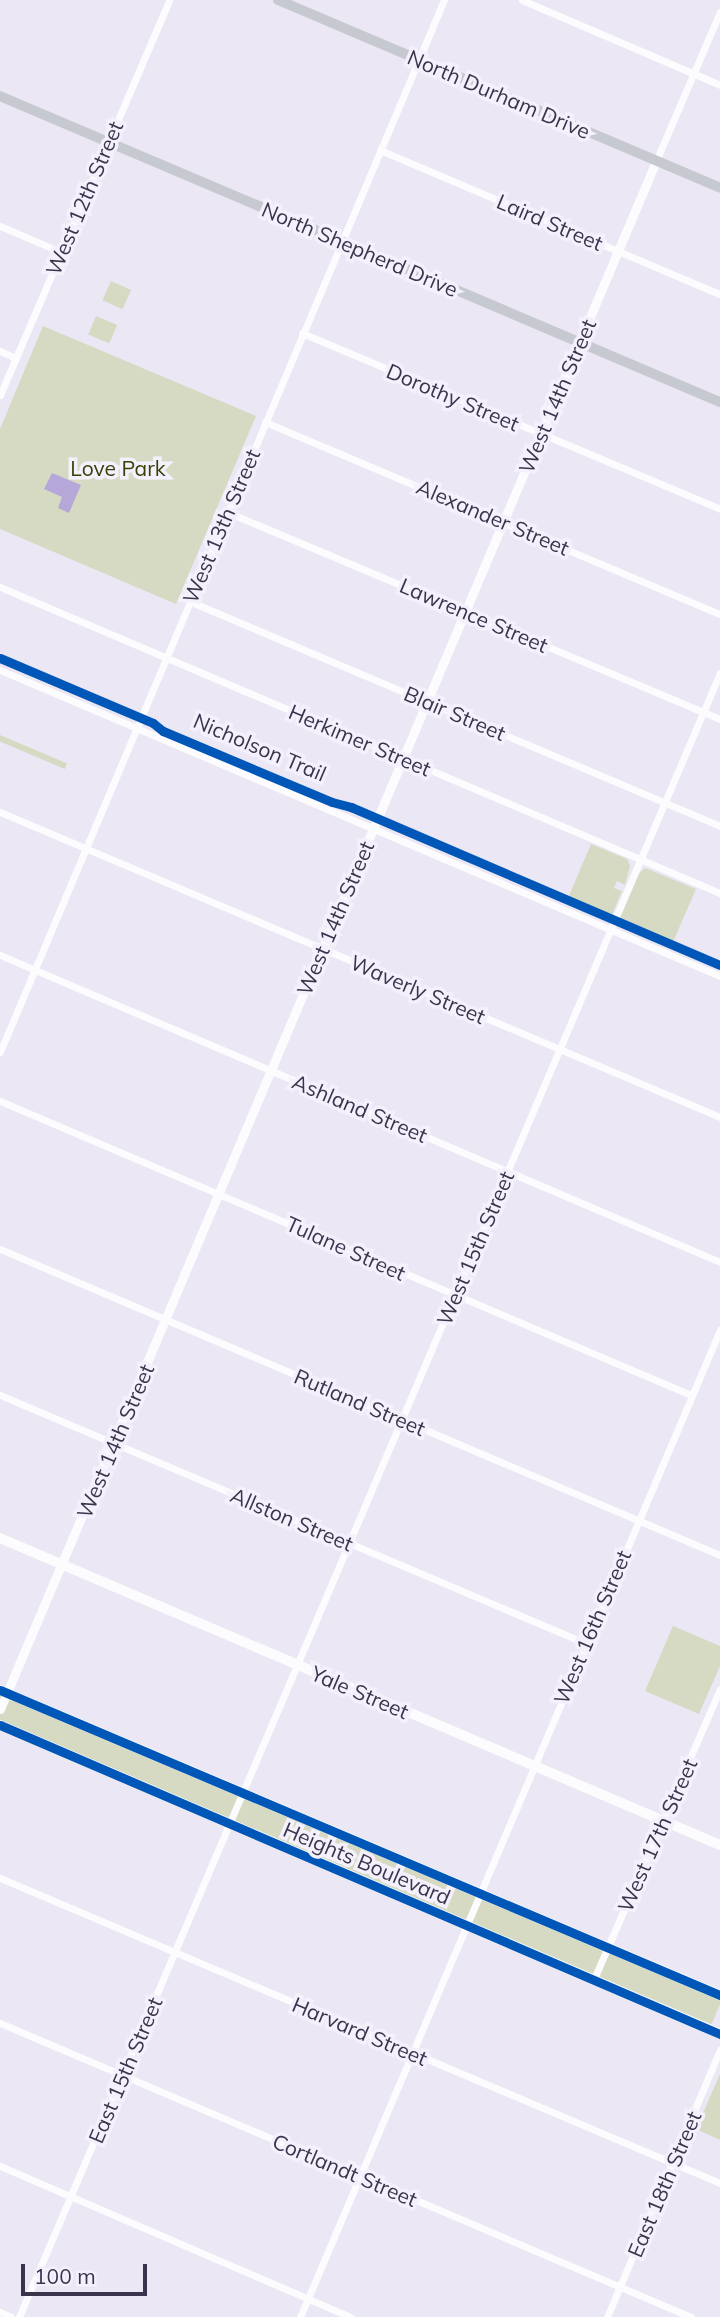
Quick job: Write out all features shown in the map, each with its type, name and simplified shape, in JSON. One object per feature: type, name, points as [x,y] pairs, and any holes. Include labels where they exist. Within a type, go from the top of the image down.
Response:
[{"type":"main road","name":"North Durham Drive","points":[[278,0],[720,188]]},
{"type":"main road","name":"North Shepherd Drive","points":[[0,96],[720,402]]},
{"type":"main road","name":"Yale Street","points":[[0,1538],[720,1845]]},
{"type":"main road","name":"Heights Boulevard","points":[[3,1691],[720,1995]]},
{"type":"main road","name":"Heights Boulevard","points":[[0,1725],[720,2034]]},
{"type":"street","name":"West 12th Street","points":[[0,396],[169,0]]},
{"type":"street","name":"West 13th Street","points":[[0,1052],[444,0]]},
{"type":"street","points":[[522,0],[720,85]]},
{"type":"street","name":"West 14th Street","points":[[0,1709],[3,1691],[115,1443],[426,702],[720,12]]},
{"type":"street","name":"Laird Street","points":[[380,150],[720,294]]},
{"type":"street","points":[[0,226],[61,252]]},
{"type":"street","name":"Dorothy Street","points":[[302,333],[720,509]]},
{"type":"street","points":[[0,351],[16,358]]},
{"type":"street","name":"Alexander Street","points":[[265,422],[720,614]]},
{"type":"street","name":"Lawrence Street","points":[[227,512],[720,719]]},
{"type":"street","name":"Herkimer Street","points":[[0,587],[720,893]]},
{"type":"street","name":"Blair Street","points":[[189,601],[720,825]]},
{"type":"street","points":[[0,670],[138,726],[720,976]]},
{"type":"street","name":"West 15th Street","points":[[230,1824],[720,673]]},
{"type":"street","name":"Waverly Street","points":[[0,812],[720,1117]]},
{"type":"street","name":"Ashland Street","points":[[0,955],[720,1262]]},
{"type":"street","name":"Tulane Street","points":[[0,1101],[691,1395]]},
{"type":"street","name":"Rutland Street","points":[[0,1249],[720,1555]]},
{"type":"street","name":"West 16th Street","points":[[300,2317],[720,1330]]},
{"type":"street","name":"Allston Street","points":[[0,1395],[585,1643]]},
{"type":"street","name":"West 17th Street","points":[[593,1981],[720,1689]]},
{"type":"street","name":"East 15th Street","points":[[19,2317],[230,1824]]},
{"type":"street","name":"Harvard Street","points":[[0,1878],[720,2183]]},
{"type":"street","name":"Cortlandt Street","points":[[0,2023],[691,2317]]},
{"type":"street","name":"East 18th Street","points":[[607,2317],[720,2050]]},
{"type":"street","points":[[0,2166],[351,2317]]},
{"type":"street","points":[[0,2312],[11,2317]]},
{"type":"green space","points":[[111,281],[131,290],[123,309],[102,300]]},
{"type":"green space","points":[[96,316],[117,325],[109,343],[88,334]]},
{"type":"green space","name":"Love Park","points":[[43,326],[256,416],[176,604],[0,529],[0,429]]},
{"type":"green space","points":[[0,735],[67,764],[65,769],[0,742]]},
{"type":"green space","points":[[591,844],[627,859],[630,866],[625,885],[617,881],[614,888],[622,891],[611,917],[568,898]]},
{"type":"green space","points":[[645,868],[696,889],[673,942],[619,919],[639,874]]},
{"type":"green space","points":[[673,1626],[720,1646],[720,1666],[699,1714],[645,1691]]},
{"type":"green space","points":[[0,1694],[720,2000],[712,2024],[0,1722]]},
{"type":"green space","points":[[720,2074],[720,2140],[696,2129]]},
{"type":"shaded area","points":[[52,473],[81,485],[69,513],[58,508],[62,497],[44,489]]},
{"type":"cycle path","name":"Nicholson Trail","points":[[0,658],[153,723],[163,731],[332,802],[351,807],[720,965]]},
{"type":"cycle path","points":[[0,1690],[720,1995]]},
{"type":"cycle path","points":[[0,1725],[720,2034]]}]
